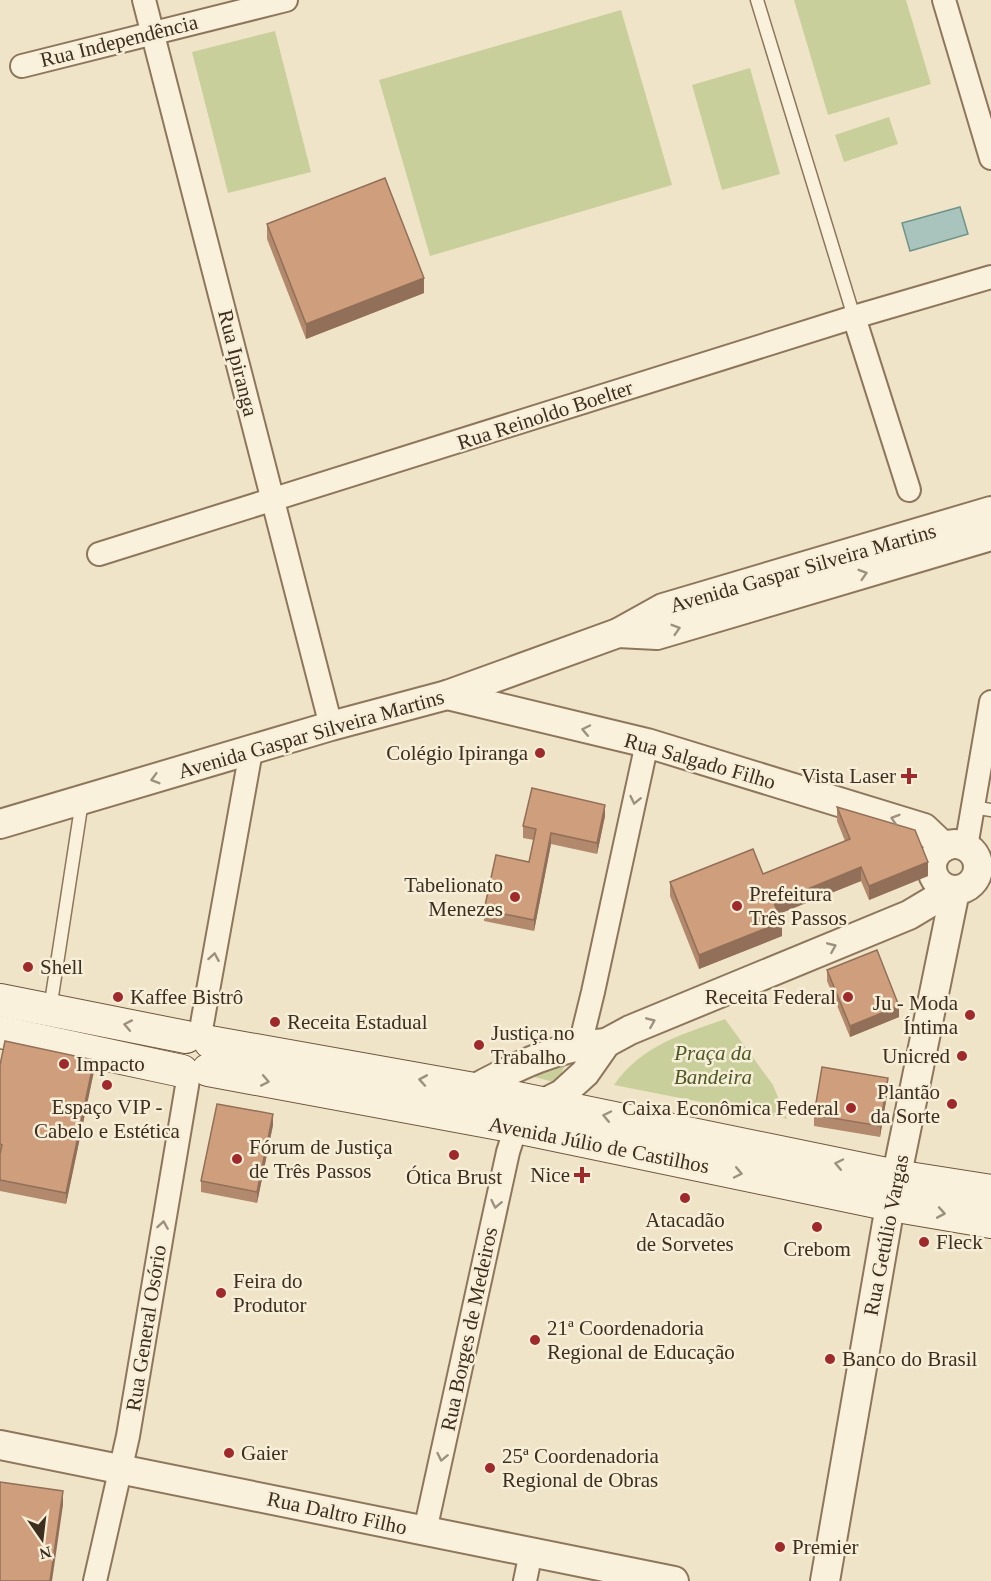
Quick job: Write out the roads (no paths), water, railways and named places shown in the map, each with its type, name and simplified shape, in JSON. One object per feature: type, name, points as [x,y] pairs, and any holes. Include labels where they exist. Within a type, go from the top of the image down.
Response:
[{"type":"main road","name":"Avenida Júlio de Castilhos","points":[[0,1000],[50,1010],[196,1055],[516,1128],[894,1190],[991,1191]]},
{"type":"main road","points":[[45,1041],[50,1010]]},
{"type":"main road","name":"Avenida Júlio de Castilhos","points":[[0,1032],[45,1041],[196,1055],[474,1089],[543,1103],[894,1190],[991,1222]]},
{"type":"street","name":"Rua Ipiranga","points":[[144,0],[331,726]]},
{"type":"street","name":"Rua Independência","points":[[22,66],[286,0]]},
{"type":"street","points":[[944,0],[991,158]]},
{"type":"street","name":"Rua Reinoldo Boelter","points":[[99,554],[854,317],[991,278]]},
{"type":"street","points":[[854,317],[909,490]]},
{"type":"street","name":"Avenida Gaspar Silveira Martins","points":[[0,824],[331,726],[447,695],[618,633],[663,608],[991,512]]},
{"type":"street","name":"Avenida Gaspar Silveira Martins","points":[[618,633],[657,635],[991,536]]},
{"type":"street","name":"Rua Salgado Filho","points":[[447,695],[647,743],[924,828],[969,850]]},
{"type":"street","points":[[969,850],[982,809],[991,702]]},
{"type":"street","points":[[516,1128],[524,1113],[562,1095],[585,1073],[593,1044],[593,992],[647,743]]},
{"type":"street","name":"Rua General Osório","points":[[95,1581],[122,1468],[251,751]]},
{"type":"street","points":[[968,886],[939,884],[933,871],[934,857],[969,850]]},
{"type":"street","points":[[474,1089],[518,1065],[593,1044],[630,1030],[909,915],[968,886],[976,878],[979,865],[969,850]]},
{"type":"street","name":"Rua Getúlio Vargas","points":[[825,1581],[894,1190],[968,886]]},
{"type":"street","name":"Rua Borges de Medeiros","points":[[425,1531],[508,1152],[516,1128]]},
{"type":"street","name":"Rua Daltro Filho","points":[[0,1445],[674,1581]]},
{"type":"street","points":[[525,1581],[531,1552]]},
{"type":"lane","points":[[757,0],[854,317]]},
{"type":"lane","points":[[50,1010],[82,801]]},
{"type":"water","points":[[960,207],[968,234],[910,251],[902,223]]},
{"type":"place","name":"Colégio Ipiranga","points":[[540,753]]},
{"type":"place","name":"Vista Laser","points":[[909,776]]},
{"type":"place","name":"Tabelionato Menezes","points":[[515,897]]},
{"type":"place","name":"Prefeitura Três Passos","points":[[737,906]]},
{"type":"place","name":"Shell","points":[[28,967]]},
{"type":"place","name":"Kaffee Bistrô","points":[[118,997]]},
{"type":"place","name":"Receita Federal","points":[[848,997]]},
{"type":"place","name":"Ju - Moda Íntima","points":[[970,1015]]},
{"type":"place","name":"Receita Estadual","points":[[275,1022]]},
{"type":"place","name":"Justiça no Trabalho","points":[[479,1045]]},
{"type":"place","name":"Unicred","points":[[962,1056]]},
{"type":"place","name":"Impacto","points":[[64,1064]]},
{"type":"place","name":"Espaço VIP - Cabelo e Estética","points":[[107,1085]]},
{"type":"place","name":"Plantão da Sorte","points":[[952,1104]]},
{"type":"place","name":"Caixa Econômica Federal","points":[[851,1108]]},
{"type":"place","name":"Ótica Brust","points":[[454,1155]]},
{"type":"place","name":"Fórum de Justiça de Três Passos","points":[[237,1159]]},
{"type":"place","name":"Nice","points":[[582,1175]]},
{"type":"place","name":"Atacadão de Sorvetes","points":[[685,1198]]},
{"type":"place","name":"Crebom","points":[[817,1227]]},
{"type":"place","name":"Fleck","points":[[924,1242]]},
{"type":"place","name":"Feira do Produtor","points":[[221,1293]]},
{"type":"place","name":"21ª Coordenadoria Regional de Educação","points":[[535,1340]]},
{"type":"place","name":"Banco do Brasil","points":[[830,1359]]},
{"type":"place","name":"Gaier","points":[[229,1453]]},
{"type":"place","name":"25ª Coordenadoria Regional de Obras","points":[[490,1468]]},
{"type":"place","name":"Premier","points":[[780,1547]]},
{"type":"park label","name":"Praça da Bandeira","points":[[713,1065]]}]
